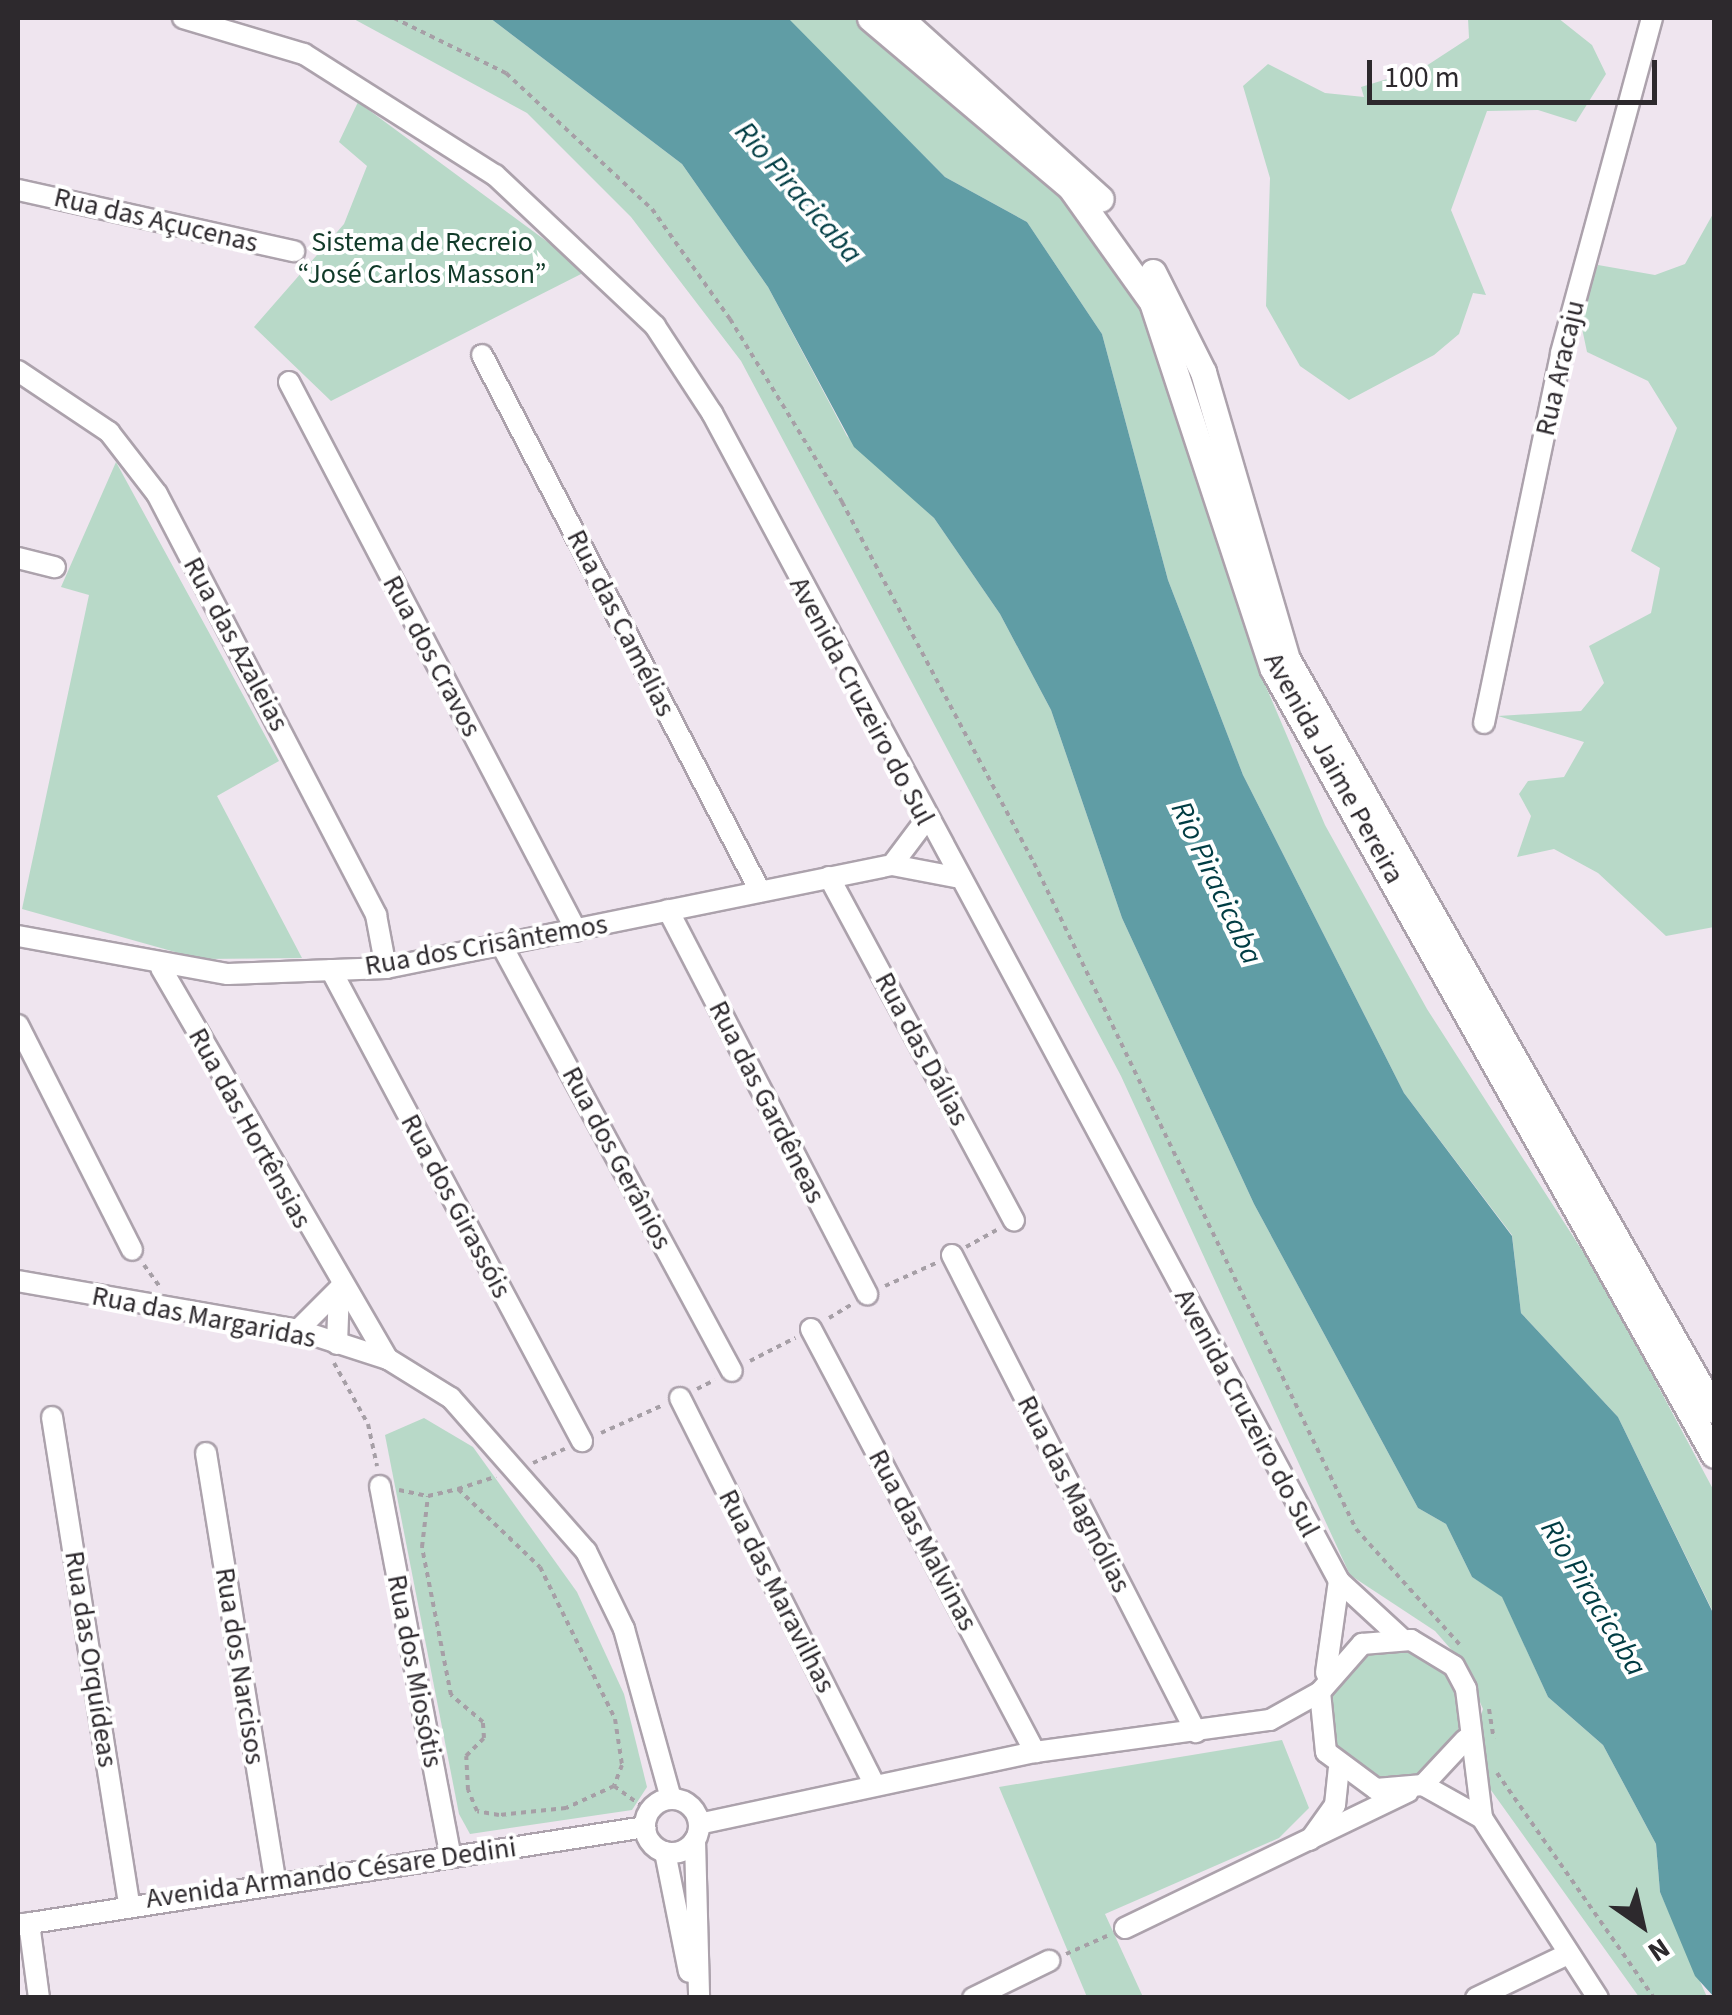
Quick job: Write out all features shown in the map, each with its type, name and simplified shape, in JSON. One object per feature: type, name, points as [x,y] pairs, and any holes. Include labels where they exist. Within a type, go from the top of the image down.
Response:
[{"type":"main road","name":"Avenida Jaime Pereira","points":[[870,18],[1070,188],[1152,302],[1273,669],[1714,1455]]},
{"type":"main road","name":"Avenida Jaime Pereira","points":[[900,18],[1080,173],[1169,298],[1203,372],[1288,659],[1714,1410]]},
{"type":"street","name":"Avenida Cruzeiro do Sul","points":[[183,18],[304,54],[495,175],[611,277],[712,413],[925,821],[1339,1581],[1401,1638]]},
{"type":"street","name":"Rua Aracaju","points":[[1484,722],[1561,353],[1652,18]]},
{"type":"street","name":"Rua das Açucenas","points":[[18,190],[294,251]]},
{"type":"street","name":"Rua das Camélias","points":[[482,355],[760,892]]},
{"type":"street","name":"Rua das Azaleias","points":[[18,371],[108,432],[157,494],[376,915],[386,968]]},
{"type":"street","name":"Rua dos Cravos","points":[[289,382],[576,930]]},
{"type":"street","points":[[18,558],[55,567]]},
{"type":"street","points":[[892,865],[925,821]]},
{"type":"street","name":"Rua dos Crisântemos","points":[[18,936],[161,968],[386,968],[892,865],[955,876]]},
{"type":"street","name":"Rua das Dálias","points":[[829,878],[1014,1220]]},
{"type":"street","name":"Rua das Gardêneas","points":[[668,910],[867,1294]]},
{"type":"street","name":"Rua dos Gerânios","points":[[502,946],[732,1371]]},
{"type":"street","name":"Rua das Hortênsias","points":[[161,968],[339,1288],[388,1359]]},
{"type":"street","name":"Rua dos Girassóis","points":[[331,970],[582,1442]]},
{"type":"street","points":[[18,1025],[132,1250]]},
{"type":"street","name":"Rua das Magnólias","points":[[952,1255],[1196,1732]]},
{"type":"street","name":"Rua das Margaridas","points":[[18,1280],[298,1330],[388,1359],[450,1398],[586,1551],[624,1628],[670,1799]]},
{"type":"street","points":[[298,1330],[339,1288]]},
{"type":"street","points":[[337,1344],[339,1288]]},
{"type":"street","name":"Rua das Malvinas","points":[[812,1329],[1034,1752]]},
{"type":"street","name":"Rua das Maravilhas","points":[[680,1398],[874,1784]]},
{"type":"street","name":"Rua das Orquídeas","points":[[52,1417],[129,1902]]},
{"type":"street","name":"Rua dos Narcisos","points":[[206,1452],[275,1880]]},
{"type":"street","name":"Rua dos Miosótis","points":[[380,1486],[451,1857]]},
{"type":"street","points":[[1339,1581],[1318,1731],[1340,1769],[1376,1789],[1418,1787],[1482,1818]]},
{"type":"street","points":[[1270,1720],[1322,1686],[1362,1644],[1401,1638],[1454,1666],[1466,1689],[1466,1740],[1482,1818],[1598,1998]]},
{"type":"street","points":[[665,1852],[697,1832],[874,1784],[1034,1752],[1270,1720],[1318,1731]]},
{"type":"street","points":[[1126,1928],[1302,1850],[1418,1787],[1466,1740]]},
{"type":"street","points":[[1302,1850],[1335,1806],[1340,1769]]},
{"type":"street","points":[[670,1799],[687,1803],[697,1832],[697,1998],[665,1852],[647,1819],[670,1799]]},
{"type":"street","name":"Avenida Armando Césare Dedini","points":[[23,1924],[129,1902],[451,1857],[647,1819]]},
{"type":"street","points":[[23,1924],[38,1998]]},
{"type":"street","points":[[1476,1998],[1568,1954]]},
{"type":"street","points":[[973,1998],[1049,1961]]},
{"type":"path","points":[[394,18],[506,73],[652,210],[730,319],[842,502],[1034,863],[1356,1529],[1467,1652]]},
{"type":"path","points":[[132,1250],[174,1306]]},
{"type":"path","points":[[337,1344],[333,1371],[368,1424],[380,1486],[428,1496],[458,1490],[492,1512],[568,1611],[619,1735],[614,1786]]},
{"type":"path","points":[[428,1496],[422,1546],[445,1679],[482,1722],[484,1738],[466,1756],[477,1811],[566,1808],[614,1786]]},
{"type":"path","points":[[1485,1699],[1494,1745]]},
{"type":"path","points":[[1496,1761],[1498,1776],[1654,1998]]},
{"type":"path","points":[[614,1786],[647,1819]]},
{"type":"path","points":[[1049,1961],[1126,1928]]},
{"type":"green space","points":[[352,18],[490,18],[682,164],[768,287],[847,436],[934,518],[1000,614],[1051,710],[1122,918],[1254,1204],[1418,1508],[1446,1524],[1472,1577],[1502,1596],[1548,1697],[1603,1745],[1656,1844],[1660,1892],[1707,1997],[1639,1997],[1478,1772],[1472,1742],[1483,1709],[1463,1663],[1435,1631],[1350,1575],[1121,1076],[741,361],[631,217],[527,113]]},
{"type":"green space","points":[[786,18],[856,18],[1062,200],[1141,311],[1258,668],[1325,825],[1427,1009],[1603,1283],[1714,1491],[1714,1614],[1618,1417],[1521,1313],[1512,1235],[1404,1093],[1243,775],[1168,580],[1102,334],[1027,222],[945,177]]},
{"type":"green space","points":[[1468,18],[1558,18],[1592,45],[1606,74],[1576,122],[1538,110],[1487,111],[1451,210],[1486,295],[1473,293],[1459,334],[1434,355],[1349,400],[1300,366],[1266,306],[1270,178],[1243,86],[1268,64],[1325,93],[1364,97],[1361,87],[1423,68],[1469,38]]},
{"type":"green space","name":"Sistema de Recreio “José Carlos Masson”","points":[[358,102],[587,271],[331,401],[254,327],[344,224],[367,166],[339,142]]},
{"type":"green space","points":[[1714,212],[1714,927],[1666,936],[1598,873],[1554,849],[1517,857],[1531,816],[1519,794],[1528,781],[1564,777],[1584,742],[1498,716],[1581,711],[1604,683],[1589,646],[1651,613],[1660,568],[1631,551],[1677,428],[1648,381],[1587,352],[1579,314],[1598,265],[1655,275],[1685,264]]},
{"type":"green space","points":[[116,462],[279,761],[217,796],[302,958],[200,959],[22,909],[89,595],[61,587]]},
{"type":"green space","points":[[424,1418],[473,1447],[577,1592],[624,1694],[647,1787],[632,1810],[470,1834],[459,1814],[385,1435]]},
{"type":"green space","points":[[1394,1648],[1419,1653],[1440,1668],[1455,1689],[1460,1714],[1455,1739],[1440,1760],[1419,1775],[1394,1780],[1369,1775],[1348,1760],[1333,1739],[1328,1714],[1333,1689],[1348,1668],[1369,1653]]},
{"type":"green space","points":[[1282,1740],[1309,1808],[1279,1838],[1105,1914],[1143,1997],[1087,1997],[999,1787]]},
{"type":"water","name":"Rio Piracicaba","points":[[490,18],[788,18],[945,177],[1027,222],[1102,334],[1168,580],[1243,775],[1404,1093],[1512,1236],[1521,1313],[1618,1417],[1714,1615],[1714,1997],[1695,1976],[1660,1892],[1656,1844],[1603,1745],[1548,1697],[1502,1597],[1472,1577],[1446,1524],[1418,1508],[1254,1204],[1122,918],[1051,710],[1000,614],[934,518],[854,447],[768,287],[682,164]]}]
